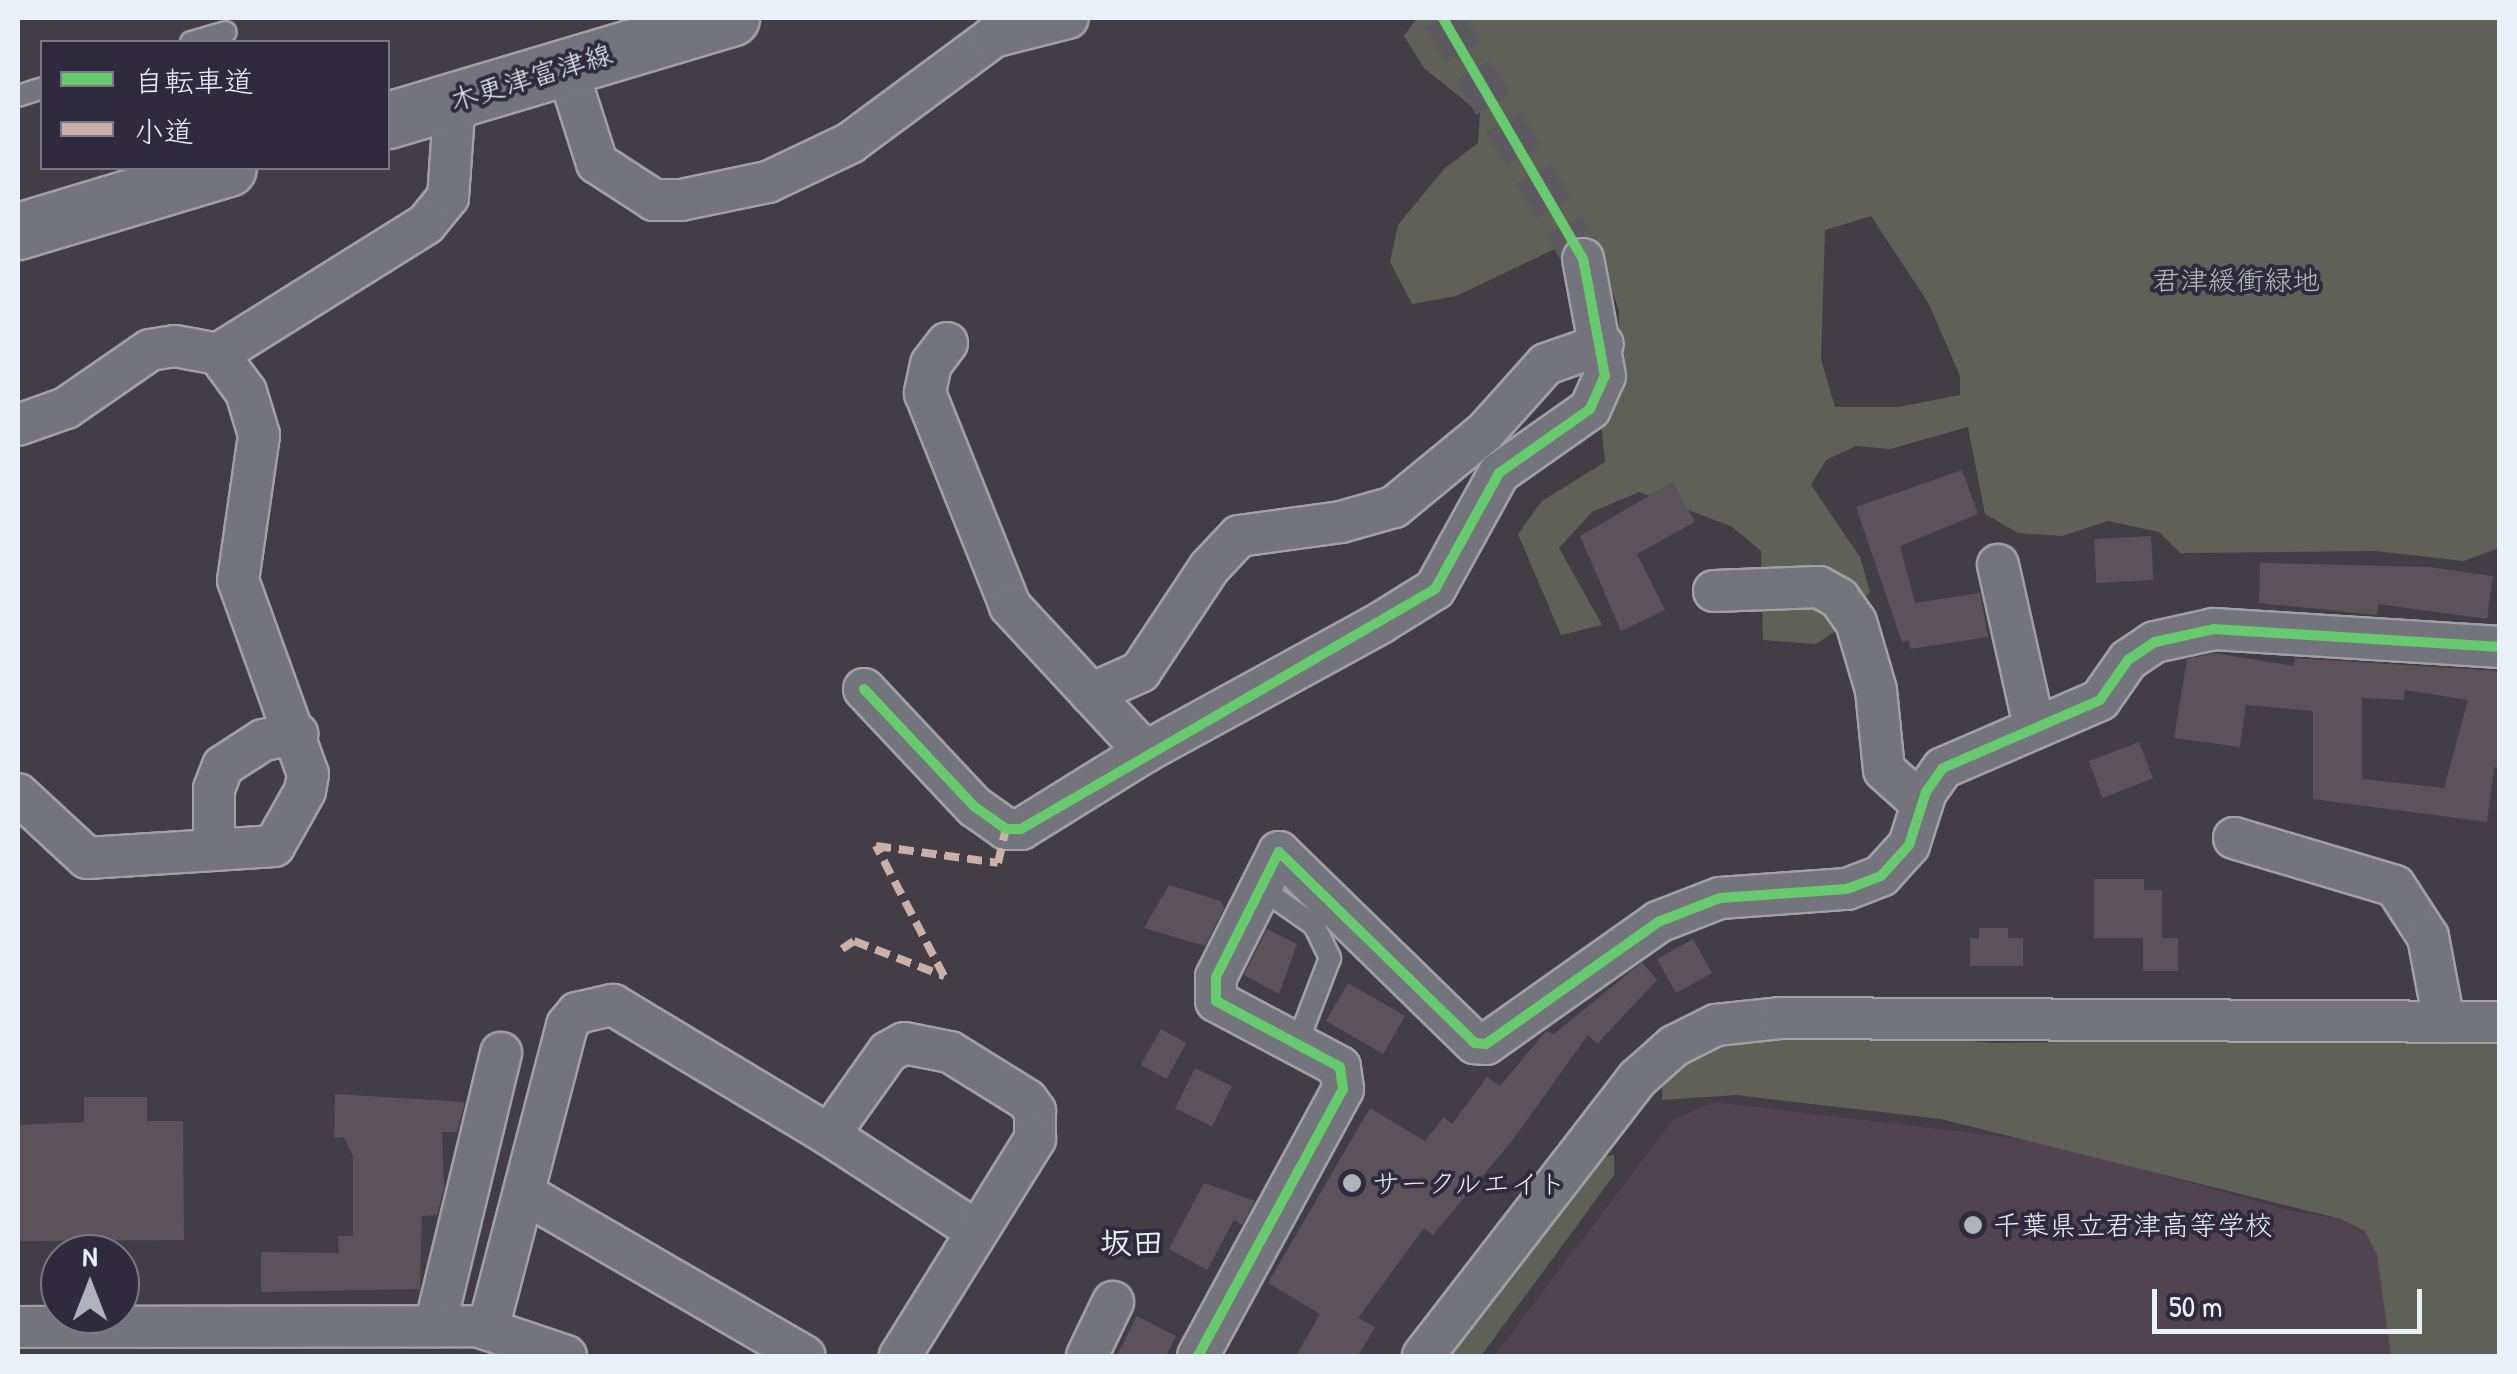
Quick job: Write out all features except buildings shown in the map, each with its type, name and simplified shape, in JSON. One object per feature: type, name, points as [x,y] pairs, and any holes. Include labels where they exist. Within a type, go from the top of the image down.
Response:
[{"type":"main road","name":"木更津富津線","points":[[390,119],[731,18]]},
{"type":"main road","points":[[18,231],[221,170]]},
{"type":"street","points":[[566,66],[597,163],[654,200],[681,200],[768,182],[850,143],[993,37],[1068,18]]},
{"type":"street","points":[[18,426],[66,408],[150,350],[175,346],[218,354],[426,224],[448,196],[452,180],[455,100]]},
{"type":"street","points":[[864,689],[975,807],[1006,830],[1040,820],[1146,752],[1435,589],[1499,473],[1590,409],[1605,376],[1603,344],[1583,259]]},
{"type":"street","points":[[947,343],[932,364],[925,393],[1010,606],[1146,752]]},
{"type":"street","points":[[1091,694],[1140,672],[1209,568],[1239,536],[1341,522],[1394,507],[1486,432],[1546,364],[1603,344]]},
{"type":"street","points":[[18,794],[87,858],[274,846],[283,837],[308,774],[238,580],[259,435],[246,392],[218,354]]},
{"type":"street","points":[[1998,566],[2034,726]]},
{"type":"street","points":[[1714,590],[1818,587],[1839,598],[1856,622],[1876,690],[1884,770],[1922,804]]},
{"type":"street","points":[[1198,1356],[1343,1089],[1340,1066],[1216,1001],[1216,977],[1279,852],[1475,1043],[1486,1044],[1658,922],[1720,898],[1846,889],[1881,876],[1909,845],[1922,804],[1943,768],[2100,700],[2128,660],[2186,632],[2428,638],[2500,647]]},
{"type":"street","points":[[214,850],[214,789],[223,766],[263,740],[296,734]]},
{"type":"street","points":[[2234,838],[2394,886],[2428,937],[2444,1022]]},
{"type":"street","points":[[488,1330],[567,1025],[596,1005],[644,1019],[976,1231]]},
{"type":"street","points":[[1423,1356],[1636,1079],[1674,1046],[1716,1025],[1780,1018],[2500,1022]]},
{"type":"street","points":[[829,1136],[888,1052],[904,1043],[950,1052],[1027,1100],[1034,1111],[1034,1139],[900,1356]]},
{"type":"street","points":[[436,1326],[501,1054]]},
{"type":"street","points":[[525,1194],[804,1356]]},
{"type":"street","points":[[1086,1356],[1113,1302]]},
{"type":"street","points":[[18,1327],[178,1342],[436,1326],[488,1330],[566,1356]]},
{"type":"lane","points":[[199,40],[226,32]]},
{"type":"lane","points":[[1261,888],[1314,925],[1330,958],[1296,1044]]},
{"type":"shaded area","name":"千葉県立君津高等学校","points":[[1713,1102],[2046,1142],[2291,1211],[2341,1219],[2365,1231],[2377,1255],[2391,1356],[1494,1356],[1673,1120]]},
{"type":"green space","name":"君津緩衝緑地","points":[[1417,18],[2499,18],[2499,548],[2464,561],[2375,551],[2180,553],[2159,532],[2108,521],[2062,536],[2018,533],[1985,514],[1968,427],[1890,449],[1856,446],[1826,460],[1811,485],[1860,557],[1870,592],[1848,623],[1816,644],[1763,640],[1761,551],[1731,526],[1639,492],[1592,512],[1559,548],[1602,625],[1561,635],[1518,534],[1542,501],[1605,462],[1600,411],[1619,373],[1619,310],[1604,269],[1557,248],[1456,296],[1412,304],[1390,262],[1398,225],[1444,169],[1478,143],[1480,113],[1424,68],[1404,36]],"holes":[[[1871,216],[1929,304],[1960,376],[1960,395],[1898,407],[1835,407],[1821,359],[1825,230]]]},
{"type":"green space","points":[[1892,1034],[1993,1043],[2499,1036],[2499,1356],[2391,1356],[2377,1255],[2365,1231],[2341,1219],[1941,1119],[1736,1095],[1662,1100],[1663,1070],[1714,1046],[1786,1036]]},
{"type":"green space","points":[[1614,1155],[1614,1175],[1481,1356],[1447,1356],[1595,1157]]},
{"type":"tunnel","points":[[1443,18],[1583,259]]},
{"type":"marked path","points":[[842,949],[854,941],[944,976],[876,846],[998,863],[1006,829]]},
{"type":"cycle path","points":[[864,689],[975,807],[1006,829],[1021,829],[1435,589],[1499,473],[1590,409],[1605,376],[1583,259],[1443,18]]},
{"type":"cycle path","points":[[1198,1356],[1343,1089],[1340,1067],[1216,1001],[1216,977],[1279,852],[1475,1043],[1486,1044],[1658,922],[1720,898],[1847,889],[1881,876],[1909,845],[1926,792],[1943,768],[2100,700],[2128,660],[2155,642],[2214,629],[2500,647]]},
{"type":"place","name":"サークルエイト","points":[[1352,1183]]},
{"type":"place","name":"千葉県立君津高等学校","points":[[1973,1225]]},
{"type":"district","name":"坂田","points":[[1132,1243]]}]
